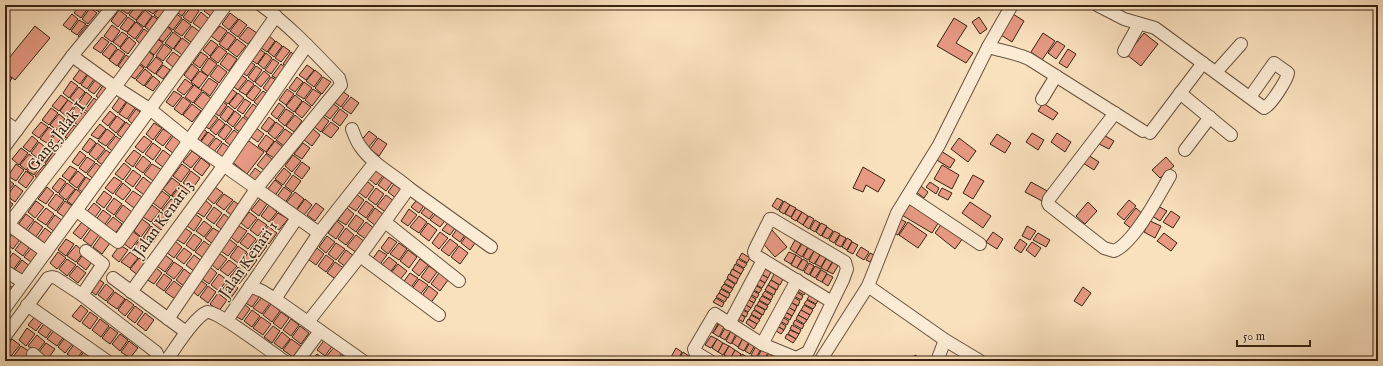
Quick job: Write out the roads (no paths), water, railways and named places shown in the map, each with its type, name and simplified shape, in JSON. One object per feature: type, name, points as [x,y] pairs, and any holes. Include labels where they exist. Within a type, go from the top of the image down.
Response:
[{"type":"street","points":[[5,146],[72,56],[114,5]]},
{"type":"street","name":"Gang Jalak I","points":[[46,252],[7,223],[116,87],[176,5]]},
{"type":"street","points":[[5,308],[151,110],[226,5]]},
{"type":"street","points":[[168,319],[256,189],[340,87],[339,78],[307,45],[276,16],[261,5]]},
{"type":"street","points":[[808,352],[822,360],[868,286],[897,213],[939,145],[988,47],[1012,5]]},
{"type":"street","points":[[1097,5],[1124,19],[1139,24],[1146,24],[1155,28],[1250,97]]},
{"type":"street","points":[[77,211],[118,242],[276,16]]},
{"type":"street","points":[[1124,51],[1139,24]]},
{"type":"street","points":[[1216,72],[1241,44]]},
{"type":"street","name":"Jalan Kenari 3","points":[[131,292],[224,165],[307,45]]},
{"type":"street","points":[[988,47],[1016,53],[1029,59],[1146,132],[1180,93],[1203,63]]},
{"type":"street","points":[[72,56],[151,110],[188,140],[319,233]]},
{"type":"street","points":[[1042,100],[1056,76]]},
{"type":"street","points":[[1180,93],[1231,135]]},
{"type":"street","points":[[1115,113],[1049,199],[1048,203],[1104,248],[1114,251],[1126,242],[1138,228],[1170,176]]},
{"type":"street","points":[[1185,150],[1210,117]]},
{"type":"street","points":[[5,122],[17,130]]},
{"type":"street","points":[[352,129],[358,144],[375,162],[409,188],[492,246]]},
{"type":"street","points":[[275,299],[319,233],[375,162]]},
{"type":"street","points":[[308,322],[360,256],[409,188]]},
{"type":"street","points":[[908,196],[980,244]]},
{"type":"street","name":"Jalan Kenari 1","points":[[227,320],[297,218]]},
{"type":"street","points":[[710,361],[695,352],[694,349],[714,315],[717,315],[762,344],[796,358],[808,352],[843,280],[847,269],[845,262],[770,219],[754,252],[755,255],[832,302]]},
{"type":"street","points":[[385,222],[460,280]]},
{"type":"street","points":[[82,295],[103,264],[86,251]]},
{"type":"street","points":[[360,256],[439,315]]},
{"type":"street","points":[[729,324],[763,260]]},
{"type":"street","points":[[5,271],[23,282]]},
{"type":"street","points":[[5,336],[48,278],[52,277],[56,278],[82,295],[156,352],[158,356],[156,361]]},
{"type":"street","points":[[112,278],[186,332]]},
{"type":"street","points":[[762,344],[797,280]]},
{"type":"street","points":[[250,286],[275,299],[363,361]]},
{"type":"street","points":[[868,286],[945,340],[980,361]]},
{"type":"street","points":[[27,305],[107,361]]},
{"type":"street","points":[[166,361],[186,332],[198,318],[207,312],[215,313],[227,320],[284,361]]},
{"type":"street","points":[[298,361],[320,331]]},
{"type":"street","points":[[937,361],[945,340]]}]
